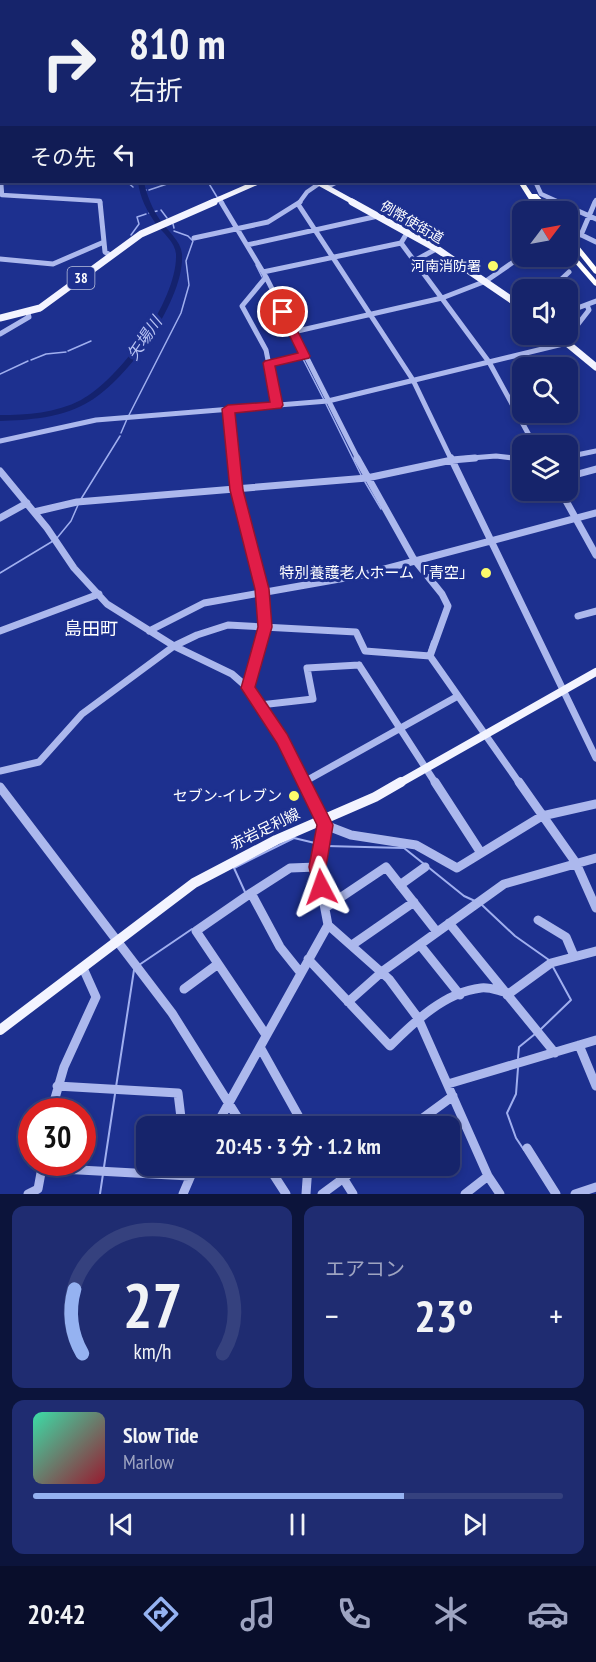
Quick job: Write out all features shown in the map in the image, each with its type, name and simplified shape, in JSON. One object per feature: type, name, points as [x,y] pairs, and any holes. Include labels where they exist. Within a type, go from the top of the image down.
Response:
[{"type":"highway","points":[[522,183],[538,201]]},
{"type":"highway","points":[[527,183],[535,201]]},
{"type":"highway","points":[[578,250],[596,272]]},
{"type":"highway","points":[[578,256],[596,278]]},
{"type":"highway","points":[[578,263],[596,284]]},
{"type":"highway","points":[[576,267],[596,290]]},
{"type":"main road","name":"38","points":[[0,318],[28,313],[52,300],[136,237],[156,226],[256,183]]},
{"type":"main road","name":"例幣使街道","points":[[321,184],[436,249],[511,298]]},
{"type":"main road","points":[[570,345],[596,367]]},
{"type":"main road","name":"赤岩足利線","points":[[0,1030],[194,883],[276,840],[324,822],[375,797],[596,672]]},
{"type":"street","points":[[1,183],[2,195],[100,201],[105,252],[110,255]]},
{"type":"street","points":[[536,183],[542,194],[596,219]]},
{"type":"street","points":[[194,238],[268,222],[298,204],[307,192],[321,184]]},
{"type":"street","points":[[219,199],[265,275],[367,478],[414,560],[442,594],[448,606],[430,656]]},
{"type":"street","points":[[581,235],[596,200]]},
{"type":"street","points":[[298,204],[413,380],[596,758]]},
{"type":"street","points":[[247,245],[378,216]]},
{"type":"street","points":[[277,405],[263,343],[242,306],[265,275],[401,243],[407,233]]},
{"type":"street","points":[[578,234],[596,242]]},
{"type":"street","points":[[0,259],[53,264],[104,242]]},
{"type":"street","points":[[401,243],[489,362],[529,435]]},
{"type":"street","points":[[414,261],[436,249]]},
{"type":"street","points":[[293,332],[442,298],[486,281],[512,263]]},
{"type":"street","points":[[561,279],[568,272]]},
{"type":"street","points":[[578,308],[596,301]]},
{"type":"street","points":[[578,325],[589,310],[587,304]]},
{"type":"street","points":[[0,334],[29,317],[28,313]]},
{"type":"street","points":[[0,441],[96,420],[328,401],[554,345]]},
{"type":"street","points":[[269,363],[305,356]]},
{"type":"street","points":[[228,409],[237,490],[262,593],[265,627],[248,688]]},
{"type":"street","points":[[578,455],[596,451]]},
{"type":"street","points":[[34,512],[77,502],[367,478],[452,460],[496,456],[512,458]]},
{"type":"street","points":[[578,474],[596,469]]},
{"type":"street","points":[[0,471],[34,512],[74,568],[107,604],[174,646],[232,674],[248,688],[260,705],[282,739],[324,822],[317,867],[328,925],[383,971],[405,996],[418,1018],[488,1176],[500,1194]]},
{"type":"street","points":[[566,501],[596,555]]},
{"type":"street","points":[[0,518],[27,503]]},
{"type":"street","points":[[149,631],[204,603],[362,574],[596,513]]},
{"type":"street","points":[[0,631],[99,594]]},
{"type":"street","points":[[578,616],[596,611]]},
{"type":"street","points":[[0,771],[39,762],[82,714],[174,646],[224,625],[356,632],[365,651],[359,665]]},
{"type":"street","points":[[365,651],[430,656]]},
{"type":"street","points":[[430,656],[576,863],[596,908]]},
{"type":"street","points":[[260,705],[313,699],[308,668],[359,665]]},
{"type":"street","points":[[359,665],[398,729],[480,853]]},
{"type":"street","points":[[304,782],[458,696]]},
{"type":"street","points":[[0,787],[172,1013],[237,1116]]},
{"type":"street","points":[[324,822],[351,835],[416,845],[457,868],[542,816],[596,804]]},
{"type":"street","points":[[348,1002],[383,971],[504,884],[596,858]]},
{"type":"street","points":[[266,1035],[196,931],[290,868],[317,867]]},
{"type":"street","points":[[325,908],[386,867],[437,932]]},
{"type":"street","points":[[400,885],[425,867]]},
{"type":"street","points":[[251,894],[280,946],[300,972]]},
{"type":"street","points":[[352,945],[414,902]]},
{"type":"street","points":[[538,920],[566,937],[574,957]]},
{"type":"street","points":[[449,923],[555,1053]]},
{"type":"street","points":[[222,1116],[328,925]]},
{"type":"street","points":[[420,945],[460,995]]},
{"type":"street","points":[[308,959],[390,1046],[418,1018],[460,995],[481,988],[505,993],[551,963],[596,951]]},
{"type":"street","points":[[184,989],[218,964]]},
{"type":"street","points":[[54,1098],[69,1055],[96,997],[95,990],[83,968]]},
{"type":"street","points":[[448,1084],[596,1040]]},
{"type":"street","points":[[579,1045],[596,1086]]},
{"type":"street","points":[[260,1047],[298,1116]]},
{"type":"street","points":[[57,1086],[177,1093],[180,1116]]},
{"type":"street","points":[[426,1116],[453,1096]]},
{"type":"street","points":[[527,1148],[556,1194]]},
{"type":"street","points":[[96,1170],[136,1172]]},
{"type":"street","points":[[28,1194],[38,1188],[41,1176]]},
{"type":"street","points":[[183,1194],[189,1176]]},
{"type":"street","points":[[274,1176],[286,1194]]},
{"type":"street","points":[[306,1194],[307,1176]]},
{"type":"street","points":[[322,1194],[346,1176]]},
{"type":"street","points":[[465,1194],[488,1176]]},
{"type":"street","points":[[343,1178],[353,1194]]},
{"type":"street","points":[[575,1194],[596,1187]]},
{"type":"waterway","points":[[128,183],[133,187]]},
{"type":"waterway","name":"矢場川","points":[[0,418],[43,415],[84,402],[115,377],[148,336],[172,291],[178,270],[179,253],[174,242],[150,210],[141,183]]},
{"type":"waterway","points":[[149,190],[170,183]]},
{"type":"waterway","points":[[209,183],[217,197]]},
{"type":"waterway","name":"矢場川","points":[[142,191],[146,190]]},
{"type":"waterway","points":[[161,210],[167,218]]},
{"type":"waterway","name":"矢場川","points":[[149,213],[157,211]]},
{"type":"waterway","points":[[131,235],[139,224],[137,217],[146,214]]},
{"type":"waterway","points":[[173,224],[174,228]]},
{"type":"waterway","points":[[129,415],[181,313],[189,285],[186,261],[193,241],[188,236],[174,231]]},
{"type":"waterway","points":[[256,265],[262,277]]},
{"type":"waterway","points":[[282,315],[301,354]]},
{"type":"waterway","points":[[68,351],[91,341]]},
{"type":"waterway","points":[[31,360],[46,354],[66,352]]},
{"type":"waterway","points":[[303,359],[324,400]]},
{"type":"waterway","points":[[0,374],[28,361]]},
{"type":"waterway","points":[[326,404],[361,475]]},
{"type":"waterway","points":[[121,433],[127,419]]},
{"type":"waterway","points":[[81,499],[120,436]]},
{"type":"waterway","points":[[365,482],[381,509]]},
{"type":"waterway","points":[[57,538],[71,521],[78,505]]},
{"type":"waterway","points":[[0,573],[53,541]]},
{"type":"waterway","points":[[428,653],[432,641]]},
{"type":"waterway","points":[[245,892],[234,868],[294,838],[319,844]]},
{"type":"waterway","points":[[326,846],[404,848],[424,864]]},
{"type":"waterway","points":[[428,867],[464,896],[475,901]]},
{"type":"waterway","points":[[482,905],[515,936],[549,960]]},
{"type":"waterway","points":[[139,965],[192,929]]},
{"type":"waterway","points":[[541,1029],[571,1000],[553,967]]},
{"type":"waterway","points":[[116,1087],[134,970]]},
{"type":"waterway","points":[[518,1058],[519,1047],[535,1034]]},
{"type":"waterway","points":[[518,1068],[516,1094],[507,1113],[516,1138],[524,1150]]},
{"type":"waterway","points":[[104,1167],[115,1094]]},
{"type":"waterway","points":[[100,1194],[103,1174]]},
{"type":"place","name":"河南消防署","points":[[493,266]]},
{"type":"place","name":"特別養護老人ホーム「青空」","points":[[486,573]]},
{"type":"place","name":"セブン-イレブン","points":[[294,796]]},
{"type":"district","name":"島田町","points":[[91,629]]},
{"type":"route","points":[[283,312],[305,356],[269,363],[277,405],[228,409],[237,490],[262,589],[265,627],[248,688],[282,739],[325,825],[317,867],[321,887]]}]
